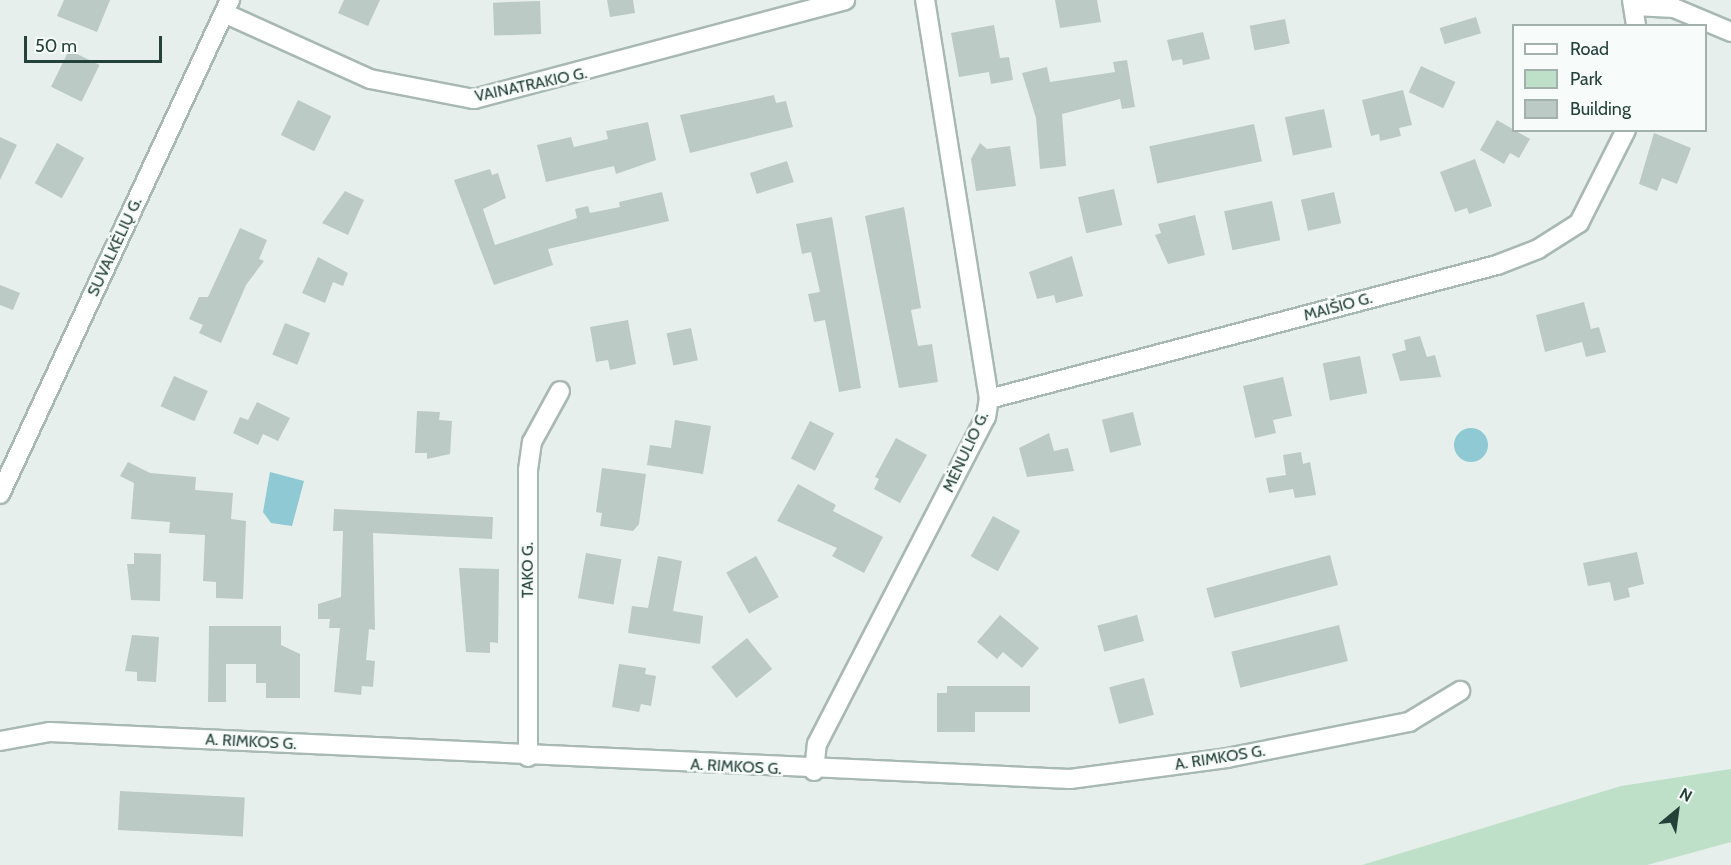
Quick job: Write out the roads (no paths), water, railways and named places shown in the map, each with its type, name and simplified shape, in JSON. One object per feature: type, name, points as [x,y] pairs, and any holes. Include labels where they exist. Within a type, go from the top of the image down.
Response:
[{"type":"street","name":"VAINATRAKIO G.","points":[[227,7],[370,79],[474,99],[845,0]]},
{"type":"street","name":"MĖNULIO G.","points":[[814,771],[817,744],[986,417],[988,399],[925,0]]},
{"type":"street","points":[[1636,24],[1633,3],[1674,8],[1731,32]]},
{"type":"street","name":"SUVALKĖLIŲ G.","points":[[0,494],[227,7]]},
{"type":"street","name":"MAIŠIO G.","points":[[988,399],[1486,268],[1538,249],[1579,223],[1625,132]]},
{"type":"street","name":"TAKO G.","points":[[528,757],[528,470],[532,442],[560,391]]},
{"type":"street","name":"A. RIMKOS G.","points":[[0,741],[50,732],[814,771],[1070,779],[1227,758],[1409,722],[1460,691]]},
{"type":"water","points":[[1471,428],[1483,433],[1488,445],[1483,457],[1471,462],[1459,457],[1454,445],[1459,433]]},
{"type":"water","points":[[270,472],[304,481],[292,526],[271,523],[263,512]]}]
